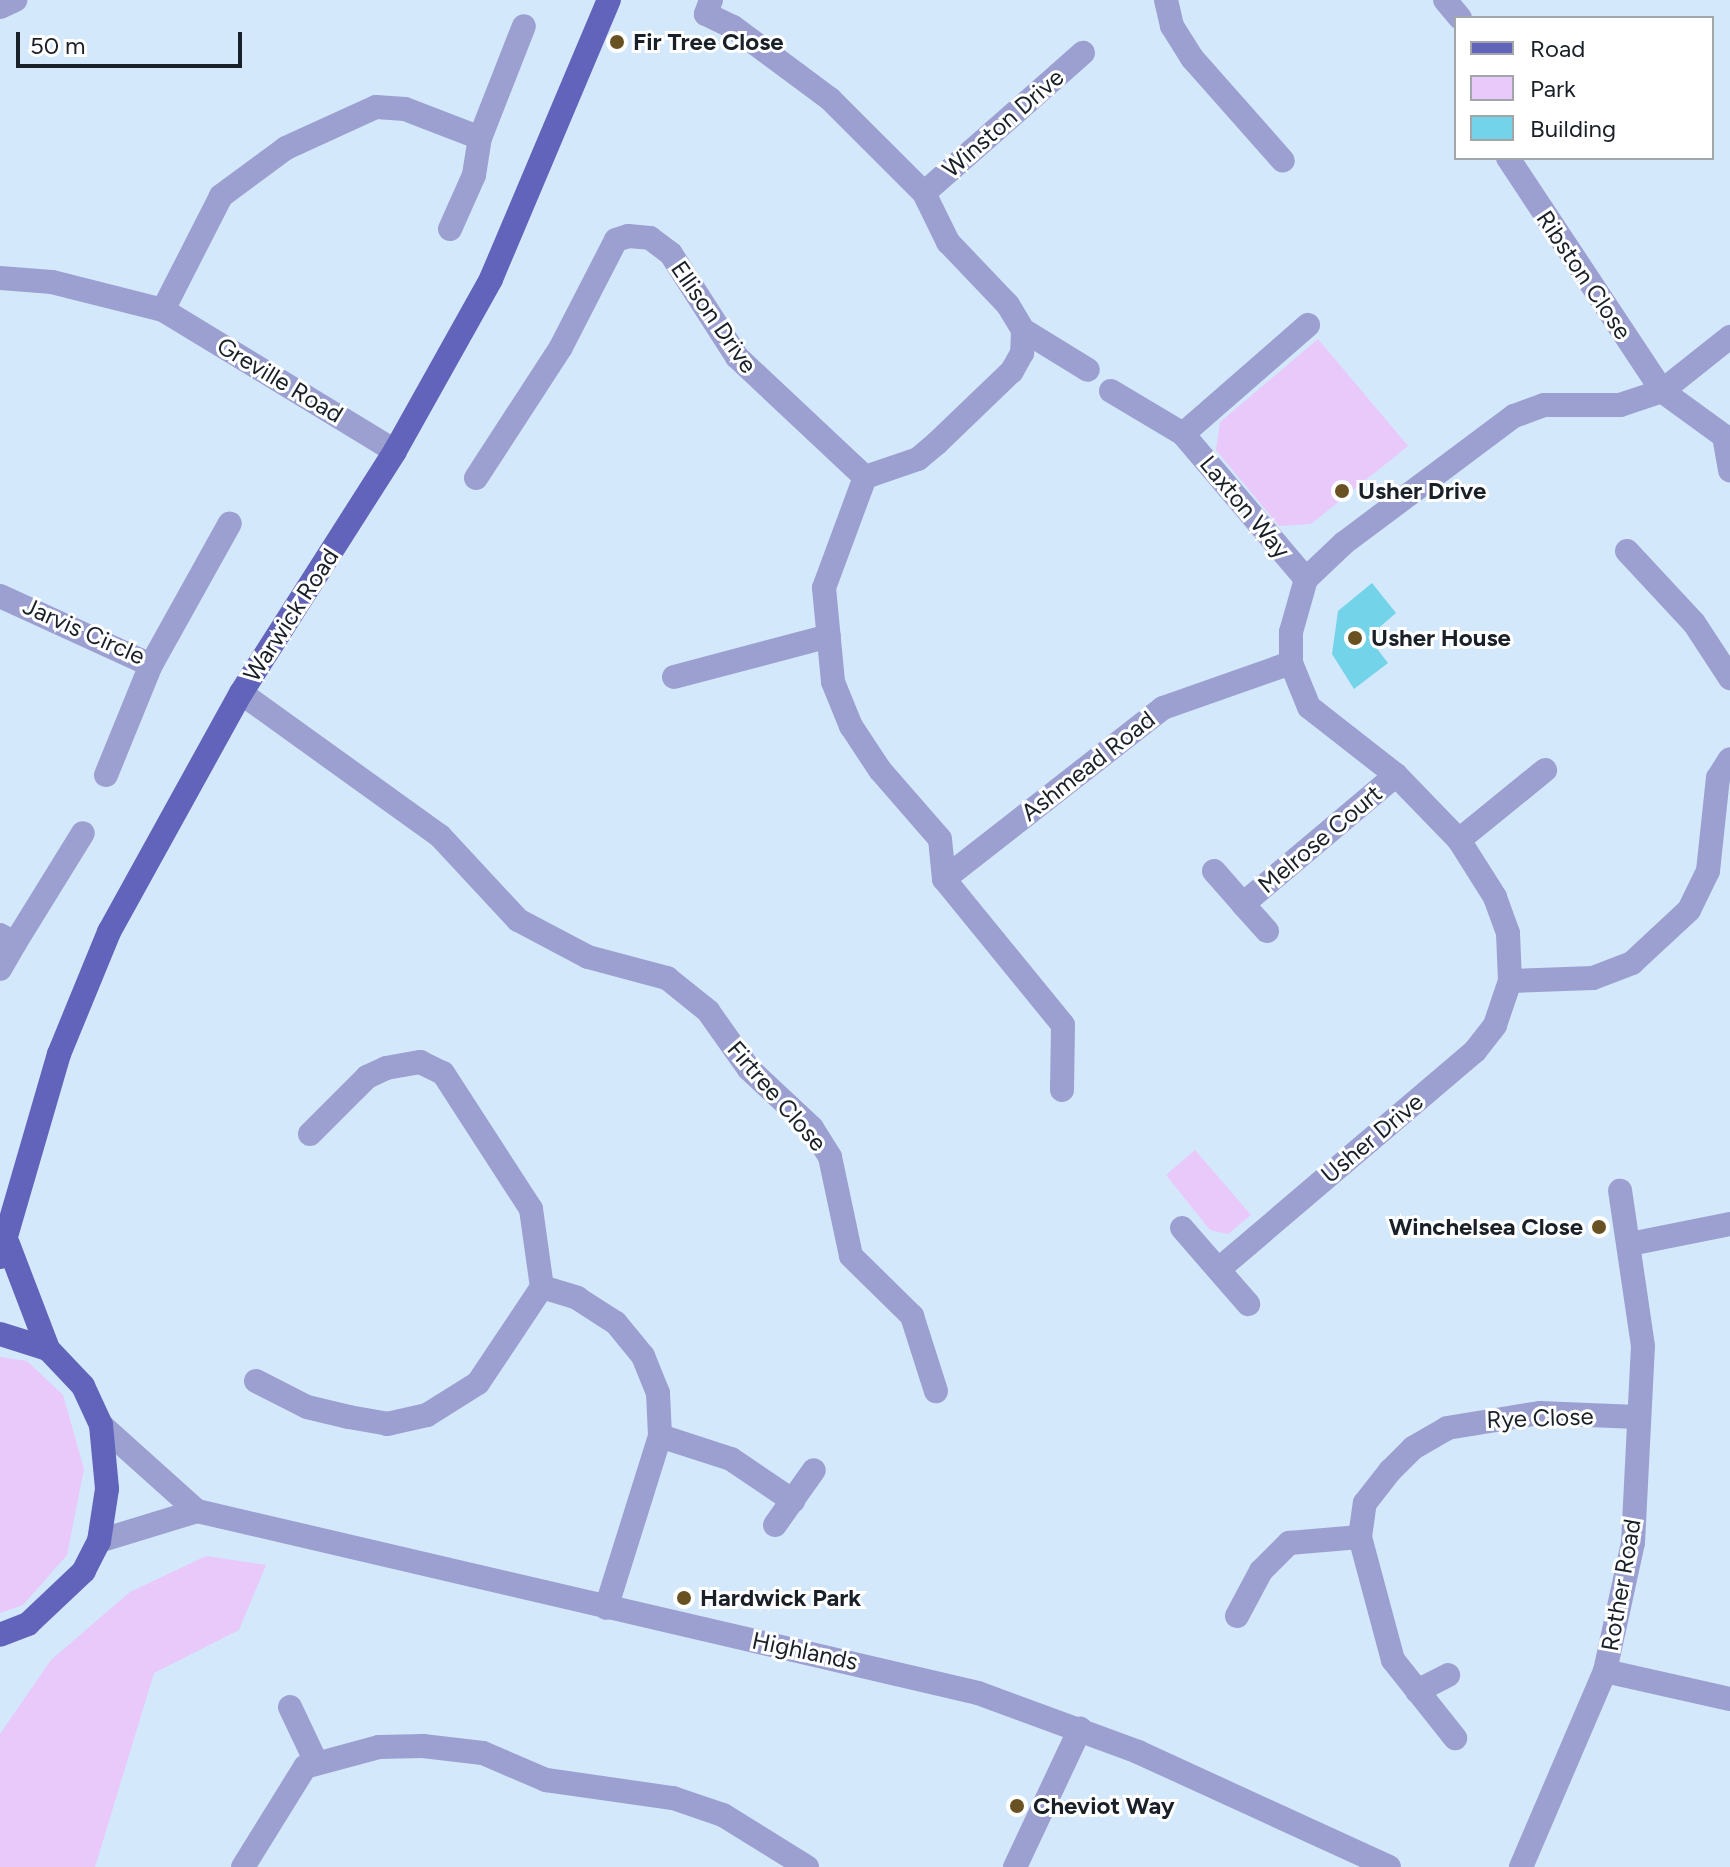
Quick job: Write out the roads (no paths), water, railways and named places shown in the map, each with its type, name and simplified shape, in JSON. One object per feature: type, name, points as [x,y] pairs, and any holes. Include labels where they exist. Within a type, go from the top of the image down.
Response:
[{"type":"main road","name":"Warwick Road","points":[[48,1349],[4,1250],[59,1054],[109,932],[241,693],[395,451],[497,266],[609,0]]},
{"type":"main road","points":[[0,1334],[48,1349],[83,1386],[101,1425],[107,1489],[99,1541],[84,1571],[0,1651]]},
{"type":"main road","points":[[0,1635],[28,1624]]},
{"type":"street","points":[[0,7],[15,0]]},
{"type":"street","name":"Winston Drive","points":[[711,0],[706,14],[733,27],[830,99],[924,193],[948,242],[1008,305],[1023,330]]},
{"type":"street","points":[[1166,0],[1172,26],[1192,58],[1283,161]]},
{"type":"street","points":[[1445,0],[1458,16]]},
{"type":"street","points":[[450,229],[474,175],[480,138],[524,26]]},
{"type":"street","name":"Winston Drive","points":[[924,193],[1083,53]]},
{"type":"street","points":[[163,310],[221,196],[286,148],[376,107],[405,109],[480,138]]},
{"type":"street","name":"Ribston Close","points":[[1509,160],[1662,391]]},
{"type":"street","name":"Ellison Drive","points":[[476,478],[561,347],[616,240],[628,236],[650,238],[671,254],[737,357],[865,477]]},
{"type":"street","name":"Greville Road","points":[[0,278],[52,282],[163,310],[395,451]]},
{"type":"street","name":"Laxton Way","points":[[1183,434],[1308,325]]},
{"type":"street","points":[[1062,1090],[1063,1025],[944,879],[940,839],[851,726],[833,682],[824,588],[865,477],[918,459],[937,443],[1012,371],[1022,353],[1023,330],[1088,370]]},
{"type":"street","points":[[1306,579],[1348,539],[1514,416],[1544,405],[1620,405],[1662,391],[1730,337]]},
{"type":"street","name":"Laxton Way","points":[[1111,391],[1183,434],[1306,579]]},
{"type":"street","points":[[1662,391],[1724,436],[1730,470]]},
{"type":"street","name":"Jarvis Circle","points":[[0,596],[151,665],[230,523]]},
{"type":"street","points":[[1627,551],[1694,623],[1730,678]]},
{"type":"street","name":"Usher Drive","points":[[1219,1269],[1475,1051],[1495,1025],[1510,981],[1508,933],[1495,897],[1459,840],[1396,775],[1309,707],[1291,663],[1291,632],[1306,579]]},
{"type":"street","points":[[674,677],[829,636]]},
{"type":"street","name":"Ashmead Road","points":[[944,879],[1163,708],[1291,663]]},
{"type":"street","points":[[106,775],[151,665]]},
{"type":"street","name":"Firtree Close","points":[[241,693],[440,836],[518,920],[588,957],[667,978],[708,1011],[749,1069],[812,1128],[830,1157],[851,1256],[912,1316],[936,1391]]},
{"type":"street","points":[[1510,981],[1593,978],[1632,963],[1689,910],[1708,871],[1718,778],[1730,759]]},
{"type":"street","points":[[1459,840],[1545,770]]},
{"type":"street","name":"Melrose Court","points":[[1243,904],[1396,775]]},
{"type":"street","points":[[0,969],[7,939],[83,833]]},
{"type":"street","name":"Melrose Court","points":[[1214,871],[1267,931]]},
{"type":"street","points":[[256,1381],[307,1407],[349,1417],[387,1424],[427,1415],[478,1383],[542,1287],[531,1209],[443,1073],[420,1062],[377,1072],[310,1134]]},
{"type":"street","name":"Rother Road","points":[[1521,1867],[1605,1671],[1633,1543],[1643,1346],[1620,1191]]},
{"type":"street","points":[[1630,1244],[1730,1224]]},
{"type":"street","points":[[1182,1228],[1248,1304]]},
{"type":"street","points":[[542,1287],[577,1298],[616,1323],[643,1356],[658,1393],[660,1436],[606,1608]]},
{"type":"street","name":"Rye Close","points":[[1455,1738],[1393,1660],[1360,1537],[1365,1503],[1390,1471],[1447,1428],[1540,1413],[1637,1417]]},
{"type":"street","name":"Highlands","points":[[101,1425],[197,1511],[606,1608],[879,1667],[1080,1729],[1389,1867]]},
{"type":"street","points":[[660,1436],[731,1459],[793,1501]]},
{"type":"street","points":[[775,1525],[814,1470]]},
{"type":"street","points":[[99,1541],[197,1511]]},
{"type":"street","points":[[1237,1616],[1261,1571],[1289,1543],[1360,1537]]},
{"type":"street","points":[[1605,1671],[1730,1699]]},
{"type":"street","points":[[1417,1691],[1448,1675]]},
{"type":"street","points":[[290,1707],[316,1762]]},
{"type":"street","points":[[1015,1867],[1080,1729]]},
{"type":"street","points":[[243,1867],[292,1784],[316,1762],[379,1747],[483,1753],[546,1780],[673,1798],[723,1815],[807,1867]]},
{"type":"place","name":"Fir Tree Close","points":[[617,42]]},
{"type":"place","name":"Usher Drive","points":[[1342,491]]},
{"type":"place","name":"Usher House","points":[[1355,638]]},
{"type":"place","name":"Winchelsea Close","points":[[1599,1227]]},
{"type":"place","name":"Hardwick Park","points":[[684,1598]]},
{"type":"place","name":"Cheviot Way","points":[[1017,1806]]}]
